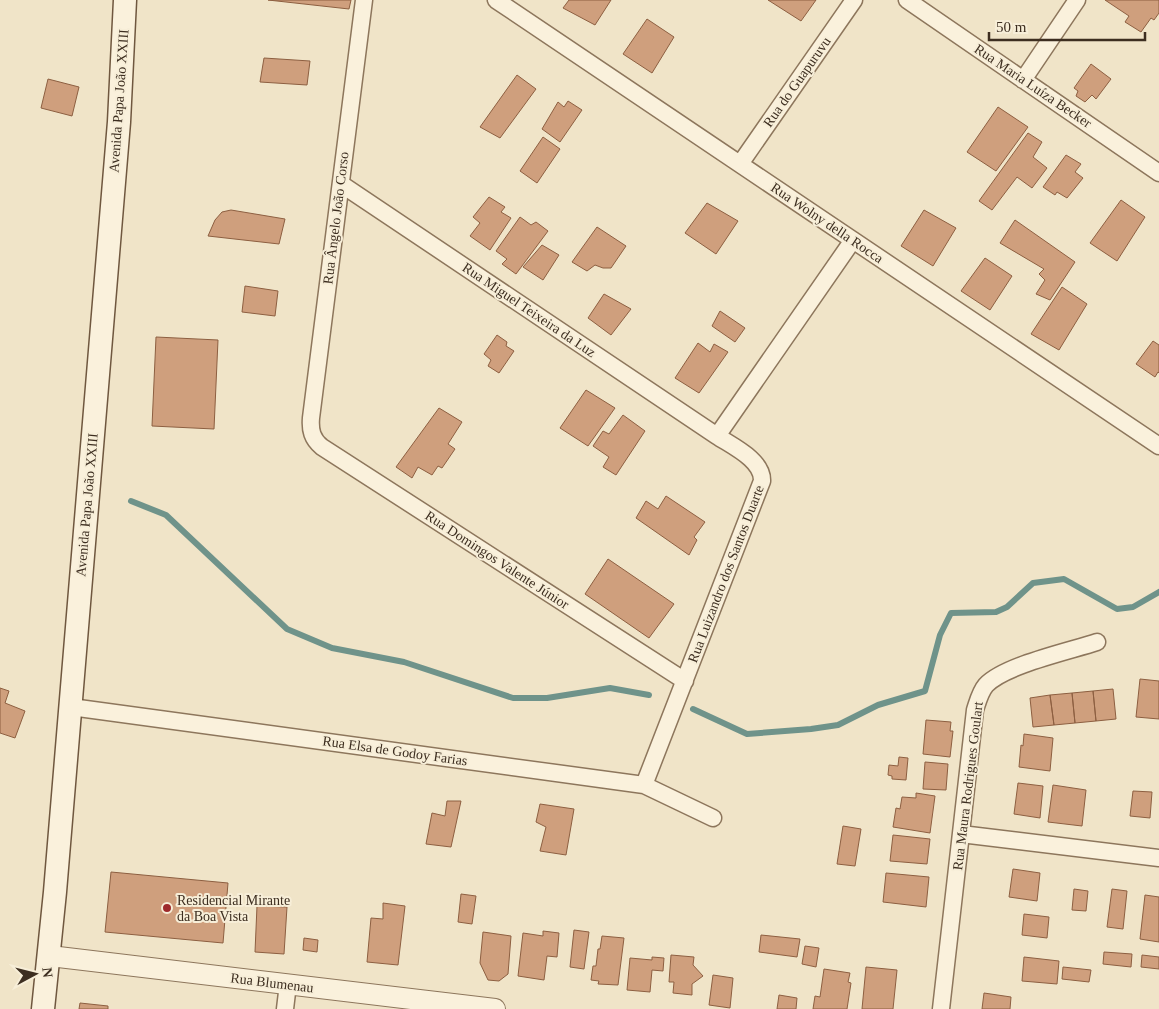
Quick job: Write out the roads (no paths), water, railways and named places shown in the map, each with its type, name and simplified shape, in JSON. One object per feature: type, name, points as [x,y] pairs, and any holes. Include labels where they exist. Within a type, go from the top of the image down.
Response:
[{"type":"main road","name":"Avenida Papa João XXIII","points":[[43,1009],[50,956],[119,122],[126,0]]},
{"type":"street","name":"Rua Ângelo João Corso","points":[[312,435],[310,418],[364,0]]},
{"type":"street","name":"Rua Wolny della Rocca","points":[[496,0],[1159,446]]},
{"type":"street","name":"Rua do Guapuruvu","points":[[740,164],[854,0]]},
{"type":"street","name":"Rua Maria Luíza Becker","points":[[907,0],[1159,173]]},
{"type":"street","points":[[1023,80],[1069,4]]},
{"type":"street","name":"Rua Miguel Teixeira da Luz","points":[[341,184],[717,436]]},
{"type":"street","points":[[717,436],[853,240]]},
{"type":"street","name":"Rua Domingos Valente Júnior","points":[[312,435],[322,448],[685,681]]},
{"type":"street","name":"Rua Luizandro dos Santos Duarte","points":[[644,785],[762,480],[762,474],[756,463],[717,436]]},
{"type":"street","name":"Rua Maura Rodrigues Goulart","points":[[941,1009],[975,710],[979,696],[985,686],[997,676],[1012,669],[1098,642]]},
{"type":"street","name":"Rua Elsa de Godoy Farias","points":[[70,708],[644,785],[713,818]]},
{"type":"street","points":[[961,834],[1159,858]]},
{"type":"street","name":"Rua Blumenau","points":[[50,956],[495,1009]]},
{"type":"street","points":[[285,1009],[288,984]]},
{"type":"waterway","points":[[131,501],[166,515],[287,629],[332,648],[404,662],[513,698],[547,698],[610,688],[649,695]]},
{"type":"waterway","points":[[693,709],[747,734],[838,725],[878,705],[925,691],[940,635],[951,613],[996,612],[1007,607],[1033,583],[1064,579],[1117,609],[1133,607],[1159,592]]},
{"type":"place","name":"Residencial Mirante da Boa Vista","points":[[167,908]]}]
